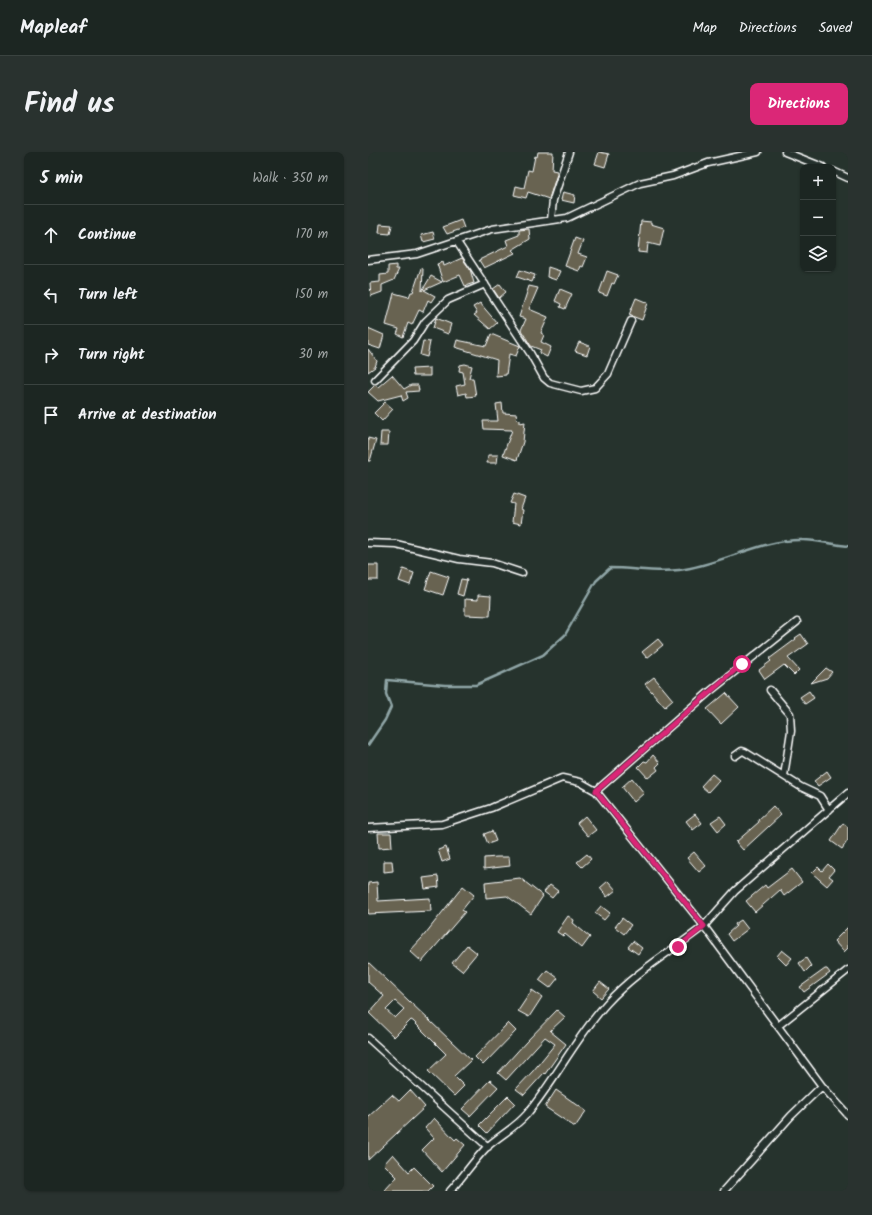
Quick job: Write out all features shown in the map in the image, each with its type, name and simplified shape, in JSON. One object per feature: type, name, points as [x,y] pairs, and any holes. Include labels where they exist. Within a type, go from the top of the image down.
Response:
[{"type":"street","points":[[551,220],[553,200],[569,152]]},
{"type":"street","points":[[368,260],[417,254],[457,242],[492,229],[567,218],[640,183],[673,176],[708,163],[758,152]]},
{"type":"street","points":[[785,152],[815,164]]},
{"type":"street","points":[[836,172],[848,178]]},
{"type":"street","points":[[457,242],[530,353],[544,378],[550,383],[581,391],[595,388],[603,380],[631,321]]},
{"type":"street","points":[[375,380],[413,341],[425,322],[448,300],[485,284]]},
{"type":"street","points":[[368,543],[396,544],[459,559],[492,563],[522,573]]},
{"type":"street","points":[[596,791],[708,692],[797,622]]},
{"type":"street","points":[[770,690],[790,714],[791,731],[784,776]]},
{"type":"street","points":[[735,756],[742,751],[745,752],[800,787],[820,796],[829,810]]},
{"type":"street","points":[[368,828],[442,824],[491,808],[562,778],[580,782],[596,791],[704,926],[822,1086],[848,1115]]},
{"type":"street","points":[[450,1191],[488,1147],[507,1133],[526,1114],[588,1027],[608,1003],[659,957],[678,947],[704,926],[735,891],[848,793]]},
{"type":"street","points":[[778,1026],[848,970]]},
{"type":"street","points":[[368,1038],[488,1147]]},
{"type":"street","points":[[724,1191],[791,1116],[822,1086]]},
{"type":"building","points":[[538,152],[553,152],[552,170],[557,171],[557,174],[549,199],[528,192],[526,198],[514,195],[516,186],[524,188],[528,170],[532,171],[535,156],[537,157]]},
{"type":"building","points":[[599,152],[609,154],[605,167],[595,164]]},
{"type":"building","points":[[563,192],[575,195],[574,203],[561,200]]},
{"type":"building","points":[[461,220],[464,228],[447,234],[443,227]]},
{"type":"building","points":[[641,221],[651,222],[651,224],[664,228],[660,246],[648,243],[647,253],[638,252]]},
{"type":"building","points":[[380,224],[392,225],[390,234],[379,233]]},
{"type":"building","points":[[529,229],[530,239],[512,250],[515,253],[484,268],[479,260],[508,246],[506,240],[519,235],[519,230]]},
{"type":"building","points":[[433,232],[435,239],[423,242],[421,235]]},
{"type":"building","points":[[575,238],[583,241],[578,254],[587,257],[583,267],[581,266],[579,271],[565,266]]},
{"type":"building","points":[[462,258],[470,269],[474,283],[465,286],[460,275],[443,282],[437,264],[443,262],[444,266]]},
{"type":"building","points":[[396,265],[396,269],[399,269],[394,280],[382,285],[382,292],[371,296],[370,283],[380,282],[380,275],[388,274],[388,266]]},
{"type":"building","points":[[548,267],[560,271],[556,280],[547,277]]},
{"type":"building","points":[[421,268],[423,269],[422,291],[431,276],[442,282],[424,290],[435,296],[431,302],[428,300],[423,312],[419,310],[412,325],[408,323],[403,337],[397,334],[399,329],[386,325],[394,293],[409,297],[411,292],[413,292]]},
{"type":"building","points":[[520,270],[535,275],[532,282],[517,277]]},
{"type":"building","points":[[607,271],[618,275],[614,284],[612,283],[607,296],[599,293]]},
{"type":"building","points":[[500,284],[506,292],[499,298],[493,289]]},
{"type":"building","points":[[529,286],[538,288],[529,309],[548,317],[541,333],[544,335],[541,342],[551,347],[547,357],[539,353],[541,350],[531,346],[521,330],[526,319],[519,317]]},
{"type":"building","points":[[560,289],[572,294],[565,309],[560,307],[561,304],[555,301]]},
{"type":"building","points":[[636,298],[648,303],[642,320],[629,315]]},
{"type":"building","points":[[480,303],[497,323],[490,329],[474,315],[477,313],[473,307]]},
{"type":"building","points":[[436,318],[451,324],[448,334],[433,328]]},
{"type":"building","points":[[368,328],[384,335],[380,349],[368,345]]},
{"type":"building","points":[[491,334],[520,346],[516,356],[509,354],[506,375],[496,376],[497,360],[455,347],[457,340],[486,346]]},
{"type":"building","points":[[423,341],[430,342],[427,357],[420,355]]},
{"type":"building","points":[[579,342],[590,346],[587,355],[575,351]]},
{"type":"building","points":[[368,349],[377,361],[375,367],[368,372]]},
{"type":"building","points":[[465,364],[472,366],[469,378],[473,378],[476,396],[467,397],[466,393],[458,395],[456,386],[465,384],[463,372],[459,371],[460,365]]},
{"type":"building","points":[[430,368],[430,376],[413,376],[412,369]]},
{"type":"building","points":[[392,375],[404,389],[411,385],[418,385],[419,391],[406,392],[408,398],[403,401],[401,395],[378,401],[368,392],[375,385],[378,387]]},
{"type":"building","points":[[385,402],[393,409],[382,421],[374,413]]},
{"type":"building","points":[[502,403],[503,413],[517,414],[516,419],[520,420],[520,423],[525,422],[523,442],[517,460],[503,455],[512,430],[484,429],[483,421],[498,421],[496,404]]},
{"type":"building","points":[[381,432],[389,432],[388,445],[380,445]]},
{"type":"building","points":[[368,438],[376,440],[370,461],[368,461]]},
{"type":"building","points":[[488,455],[498,455],[497,463],[487,463]]},
{"type":"building","points":[[514,494],[525,498],[521,509],[523,510],[521,524],[512,522],[514,504],[510,503]]},
{"type":"building","points":[[368,565],[378,565],[378,580],[368,580]]},
{"type":"building","points":[[403,569],[414,573],[410,585],[399,581]]},
{"type":"building","points":[[431,571],[449,577],[443,595],[425,589]]},
{"type":"building","points":[[461,579],[467,580],[463,596],[457,594]]},
{"type":"building","points":[[478,595],[491,596],[490,616],[465,615],[465,599],[478,600]]},
{"type":"building","points":[[801,634],[808,644],[788,658],[799,670],[794,675],[784,665],[765,679],[759,670],[771,661],[769,659]]},
{"type":"building","points":[[658,639],[663,645],[647,658],[642,652]]},
{"type":"building","points":[[826,668],[832,672],[827,678],[811,683]]},
{"type":"building","points":[[654,677],[673,700],[665,707],[645,684]]},
{"type":"building","points":[[809,691],[814,698],[805,704],[800,697]]},
{"type":"building","points":[[726,693],[739,707],[721,724],[707,709]]},
{"type":"building","points":[[653,755],[660,763],[656,767],[658,770],[648,778],[638,767],[644,761],[647,762]]},
{"type":"building","points":[[827,771],[831,777],[818,786],[814,781]]},
{"type":"building","points":[[712,774],[719,780],[708,792],[701,786]]},
{"type":"building","points":[[632,778],[644,793],[634,802],[622,787]]},
{"type":"building","points":[[773,806],[781,815],[743,850],[736,842],[759,822],[758,820]]},
{"type":"building","points":[[695,814],[702,823],[693,830],[686,821]]},
{"type":"building","points":[[585,816],[596,830],[588,836],[577,823]]},
{"type":"building","points":[[720,816],[726,824],[718,831],[711,822]]},
{"type":"building","points":[[843,823],[848,827],[848,840],[842,849],[831,841]]},
{"type":"building","points":[[492,831],[496,841],[488,844],[484,834]]},
{"type":"building","points":[[378,833],[391,833],[392,847],[379,848]]},
{"type":"building","points":[[446,847],[450,859],[442,862],[438,850]]},
{"type":"building","points":[[694,852],[706,866],[699,872],[687,858]]},
{"type":"building","points":[[587,854],[591,859],[582,867],[577,862]]},
{"type":"building","points":[[509,857],[510,866],[484,869],[484,858]]},
{"type":"building","points":[[384,861],[392,861],[393,871],[384,872]]},
{"type":"building","points":[[828,864],[834,870],[829,876],[833,879],[827,886],[812,873],[818,867],[822,871]]},
{"type":"building","points":[[792,869],[802,882],[784,896],[780,890],[755,912],[746,901],[765,885],[767,888]]},
{"type":"building","points":[[438,876],[439,887],[425,889],[423,878]]},
{"type":"building","points":[[520,878],[543,896],[531,914],[507,896],[486,898],[485,882]]},
{"type":"building","points":[[608,881],[616,890],[607,897],[600,888]]},
{"type":"building","points":[[377,882],[378,901],[430,898],[431,911],[368,914],[368,883]]},
{"type":"building","points":[[550,885],[558,891],[552,898],[544,892]]},
{"type":"building","points":[[463,886],[474,895],[462,910],[465,912],[422,962],[410,951]]},
{"type":"building","points":[[601,906],[610,913],[604,920],[595,913]]},
{"type":"building","points":[[568,916],[574,920],[573,923],[590,937],[582,948],[565,934],[563,936],[557,932]]},
{"type":"building","points":[[622,918],[631,925],[624,934],[615,927]]},
{"type":"building","points":[[741,920],[748,929],[732,941],[727,934],[736,926],[735,924]]},
{"type":"building","points":[[848,927],[848,948],[844,952],[834,941]]},
{"type":"building","points":[[633,941],[642,948],[638,954],[628,947]]},
{"type":"building","points":[[467,945],[477,953],[462,971],[452,963]]},
{"type":"building","points":[[782,950],[792,958],[786,965],[777,956]]},
{"type":"building","points":[[806,958],[811,966],[805,972],[799,963]]},
{"type":"building","points":[[368,962],[471,1060],[454,1076],[464,1086],[454,1096],[428,1071],[446,1054],[411,1020],[394,1037],[369,1013],[384,996],[368,982]],"holes":[[[395,1001],[404,1009],[395,1018],[386,1010]]]},
{"type":"building","points":[[827,969],[830,973],[804,992],[800,987]]},
{"type":"building","points":[[547,970],[558,978],[550,988],[539,980]]},
{"type":"building","points":[[600,982],[609,989],[601,998],[593,991]]},
{"type":"building","points":[[532,990],[542,997],[529,1017],[518,1011]]},
{"type":"building","points":[[557,1010],[565,1017],[550,1031],[566,1044],[545,1074],[544,1073],[524,1095],[516,1089],[555,1044],[545,1037],[506,1080],[498,1073]]},
{"type":"building","points":[[508,1023],[516,1031],[483,1065],[475,1057]]},
{"type":"building","points":[[490,1080],[498,1087],[470,1116],[462,1109]]},
{"type":"building","points":[[410,1090],[425,1107],[368,1160],[368,1117],[392,1095],[399,1101]]},
{"type":"building","points":[[556,1090],[586,1111],[575,1127],[545,1107]]},
{"type":"building","points":[[508,1096],[515,1103],[487,1133],[479,1125]]},
{"type":"building","points":[[434,1118],[455,1140],[457,1138],[465,1145],[442,1172],[422,1150],[434,1138],[425,1128]]},
{"type":"building","points":[[393,1154],[409,1172],[414,1167],[433,1186],[428,1191],[384,1191],[397,1177],[384,1164]]},
{"type":"waterway","points":[[368,745],[385,720],[391,707],[386,694],[387,680],[445,685],[476,685],[543,655],[565,635],[596,581],[610,568],[662,571],[679,570],[710,563],[756,548],[787,541],[809,540],[848,546]]},
{"type":"route","points":[[678,947],[704,926],[596,791],[742,664]]}]
